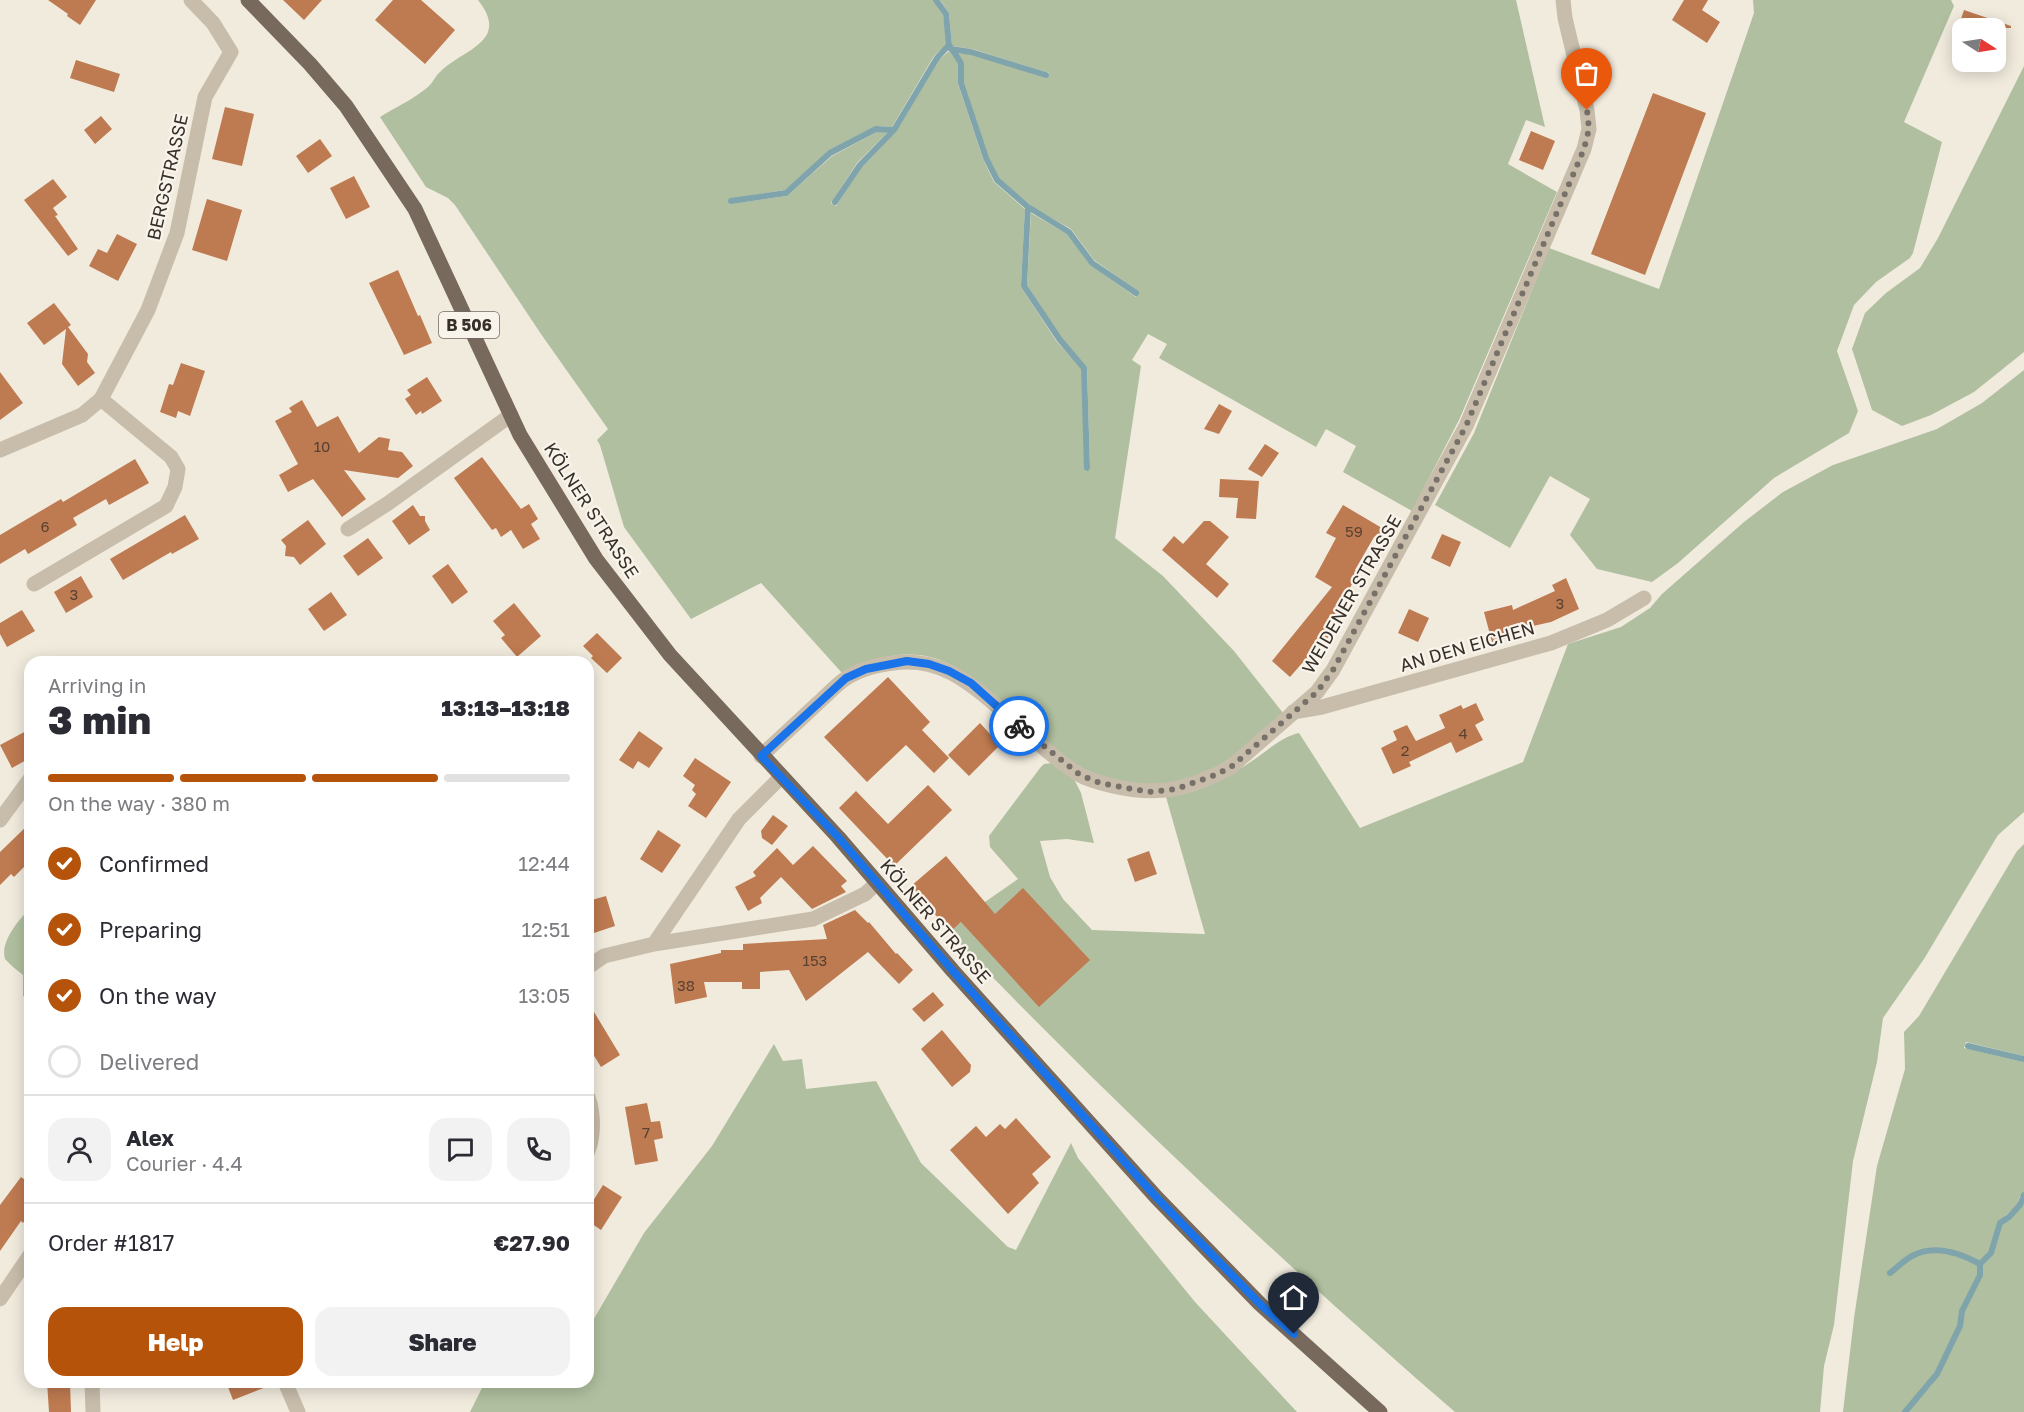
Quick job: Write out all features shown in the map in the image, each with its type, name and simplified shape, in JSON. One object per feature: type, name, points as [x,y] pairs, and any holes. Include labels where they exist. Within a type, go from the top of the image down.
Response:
[{"type":"main road","name":"KÖLNER STRASSE","points":[[248,0],[310,64],[346,106],[415,209],[520,435],[596,559],[670,655],[838,837],[1157,1198],[1260,1304],[1380,1412]]},
{"type":"street","name":"BERGSTRASSE","points":[[0,450],[82,416],[101,399],[148,310],[177,233],[205,97],[231,52],[213,23],[191,0]]},
{"type":"street","name":"WEIDENER STRASSE","points":[[761,756],[846,678],[866,669],[907,661],[929,664],[949,671],[971,683],[1042,746],[1080,775],[1100,783],[1128,789],[1149,792],[1176,789],[1231,767],[1317,692],[1333,670],[1466,426],[1584,149],[1589,129],[1587,110],[1565,18],[1563,0]]},
{"type":"street","points":[[34,584],[166,506],[175,487],[178,469],[171,457],[101,399]]},
{"type":"street","points":[[348,529],[511,415]]},
{"type":"street","name":"AN DEN EICHEN","points":[[1293,712],[1322,707],[1551,643],[1607,620],[1644,598]]},
{"type":"street","points":[[654,944],[739,819],[781,777]]},
{"type":"street","points":[[0,820],[24,787]]},
{"type":"street","points":[[594,964],[604,956],[654,944],[813,919],[865,894],[877,883]]},
{"type":"street","points":[[0,1299],[24,1264]]},
{"type":"street","points":[[92,1388],[93,1412]]},
{"type":"street","points":[[288,1388],[298,1412]]},
{"type":"green space","points":[[478,0],[933,0],[943,15],[947,44],[934,56],[892,127],[876,126],[829,151],[785,190],[729,199],[729,204],[787,196],[832,156],[877,132],[888,132],[857,163],[831,203],[836,206],[862,167],[896,132],[939,60],[949,51],[958,63],[958,84],[983,159],[994,182],[1025,209],[1021,287],[1057,342],[1082,369],[1085,471],[1090,470],[1087,367],[1062,339],[1027,285],[1031,213],[1067,234],[1090,265],[1136,297],[1139,292],[1094,260],[1071,229],[1034,208],[999,179],[988,157],[964,83],[964,62],[957,53],[971,54],[1047,78],[1049,73],[972,49],[952,46],[949,13],[940,0],[1516,0],[1545,127],[1526,120],[1508,164],[1557,192],[1459,420],[1412,511],[1343,472],[1356,446],[1326,429],[1316,447],[1159,358],[1167,344],[1148,334],[1132,360],[1141,366],[1115,538],[1163,576],[1234,651],[1283,713],[1223,763],[1178,782],[1147,786],[1100,775],[1072,762],[1049,745],[973,678],[939,660],[918,655],[896,655],[874,660],[842,673],[761,583],[691,619],[624,527],[597,440],[608,429],[455,205],[448,198],[426,187],[380,117],[423,91],[440,72],[480,43],[487,35],[489,26],[487,14]]},
{"type":"green space","points":[[1753,0],[1951,0],[1954,6],[1904,122],[1942,142],[1913,253],[1910,258],[1876,282],[1854,305],[1837,351],[1858,411],[1849,433],[1774,478],[1678,563],[1652,582],[1597,569],[1570,535],[1590,499],[1550,476],[1510,548],[1435,505],[1474,433],[1549,248],[1659,289],[1754,13]]},
{"type":"green space","points":[[2024,66],[2024,352],[1974,392],[1931,415],[1902,426],[1872,410],[1852,349],[1865,313],[1886,293],[1920,268],[1938,238]]},
{"type":"green space","points":[[2024,370],[2024,812],[1998,835],[1924,959],[1883,1018],[1877,1062],[1853,1161],[1834,1325],[1824,1366],[1820,1412],[1455,1412],[1389,1355],[1196,1178],[1133,1118],[949,932],[985,902],[1018,879],[990,847],[989,836],[1040,768],[1044,764],[1052,763],[1075,781],[1081,793],[1094,843],[1067,839],[1040,841],[1050,877],[1063,899],[1092,930],[1205,934],[1166,797],[1213,784],[1245,766],[1281,740],[1299,733],[1360,828],[1523,762],[1568,644],[1621,627],[1650,608],[1662,594],[1744,522],[1783,492],[1833,465],[1937,429],[1982,403]]},
{"type":"green space","points":[[2024,844],[2024,1056],[1966,1042],[1964,1048],[2024,1062],[2024,1192],[2018,1204],[1999,1222],[1990,1252],[1978,1263],[1979,1275],[1961,1310],[1959,1325],[1936,1374],[1902,1412],[1843,1412],[1854,1318],[1877,1166],[1905,1069],[1904,1032],[1919,1016],[2017,851]]},
{"type":"green space","points":[[24,915],[24,997],[23,975],[5,959],[4,952],[8,938]]},
{"type":"green space","points":[[774,1044],[783,1061],[802,1059],[806,1089],[876,1081],[921,1163],[1008,1247],[1016,1250],[1071,1143],[1078,1158],[1195,1302],[1297,1412],[470,1412],[482,1388],[594,1388],[594,1319],[644,1233],[712,1146]]},
{"type":"green space","points":[[2024,1199],[2024,1412],[1907,1412],[1939,1375],[1962,1327],[1964,1312],[1981,1276],[1982,1266],[1993,1253],[2001,1224],[2015,1213]]},
{"type":"building","points":[[48,0],[96,0],[80,25]]},
{"type":"building","points":[[283,0],[322,0],[304,20]]},
{"type":"building","points":[[393,0],[421,0],[455,30],[425,64],[375,20]]},
{"type":"building","points":[[1684,0],[1708,0],[1702,10],[1720,22],[1707,43],[1672,20]]},
{"type":"building","points":[[1964,10],[1988,18],[1961,18]]},
{"type":"building","points":[[76,60],[120,74],[114,92],[70,78]]},
{"type":"building","points":[[1653,93],[1706,113],[1645,275],[1591,254]]},
{"type":"building","points":[[225,107],[254,114],[242,166],[212,159]]},
{"type":"building","points":[[101,116],[112,129],[95,144],[84,130]]},
{"type":"building","points":[[1531,131],[1555,141],[1543,170],[1519,160]]},
{"type":"building","points":[[320,139],[332,156],[308,173],[296,156]]},
{"type":"building","points":[[354,176],[370,207],[346,219],[330,188]]},
{"type":"building","points":[[53,179],[67,197],[53,208],[58,215],[55,216],[78,249],[68,256],[24,200]]},
{"type":"building","points":[[207,199],[242,210],[227,261],[192,250]]},
{"type":"building","points":[[117,234],[137,244],[118,281],[89,266],[98,249],[107,253]]},
{"type":"building","points":[[398,270],[432,343],[404,355],[369,283]]},
{"type":"building","points":[[54,303],[71,325],[68,327],[88,354],[87,362],[95,373],[78,386],[62,364],[66,329],[44,345],[27,323]]},
{"type":"building","points":[[181,363],[205,371],[190,416],[178,411],[176,418],[160,412],[169,384],[173,385]]},
{"type":"building","points":[[0,372],[23,403],[0,420]]},
{"type":"building","points":[[427,377],[442,401],[422,414],[421,411],[416,415],[405,399],[411,395],[407,390]]},
{"type":"building","points":[[302,400],[317,427],[338,416],[359,453],[379,437],[390,439],[388,450],[402,452],[413,466],[398,478],[344,470],[366,499],[342,517],[313,479],[288,492],[279,475],[298,464],[275,421],[292,412],[289,408]]},
{"type":"building","points":[[1219,404],[1232,411],[1219,434],[1204,429]]},
{"type":"building","points":[[1265,444],[1279,453],[1262,477],[1248,469]]},
{"type":"building","points":[[482,457],[521,509],[529,504],[538,519],[531,524],[540,539],[523,549],[511,530],[501,537],[496,528],[492,530],[454,478]]},
{"type":"building","points":[[135,459],[149,483],[109,505],[106,499],[73,518],[77,525],[28,554],[25,549],[0,564],[0,535],[61,499],[63,502]]},
{"type":"building","points":[[1220,479],[1259,481],[1256,519],[1236,518],[1238,498],[1219,497]]},
{"type":"building","points":[[413,505],[420,516],[425,516],[430,530],[409,545],[392,521]]},
{"type":"building","points":[[1343,505],[1387,531],[1374,537],[1355,570],[1359,572],[1335,614],[1342,620],[1290,677],[1272,661],[1332,587],[1315,577],[1336,538],[1326,533]]},
{"type":"building","points":[[185,515],[199,539],[172,554],[171,552],[123,580],[110,559]]},
{"type":"building","points":[[308,520],[326,544],[300,565],[294,557],[285,556],[286,546],[281,540]]},
{"type":"building","points":[[1204,521],[1210,521],[1229,537],[1206,564],[1229,584],[1217,598],[1162,550],[1174,536],[1183,544]]},
{"type":"building","points":[[1442,534],[1461,542],[1450,567],[1431,558]]},
{"type":"building","points":[[368,538],[383,558],[358,576],[343,556]]},
{"type":"building","points":[[448,564],[468,592],[452,604],[432,576]]},
{"type":"building","points":[[81,576],[93,597],[66,613],[54,592]]},
{"type":"building","points":[[1566,578],[1579,609],[1551,622],[1519,629],[1520,635],[1492,642],[1484,612],[1512,605],[1513,610],[1555,591],[1552,585]]},
{"type":"building","points":[[331,592],[347,615],[324,631],[308,609]]},
{"type":"building","points":[[514,603],[541,636],[516,656],[501,638],[505,635],[493,621]]},
{"type":"building","points":[[1409,609],[1429,618],[1418,642],[1398,633]]},
{"type":"building","points":[[22,610],[35,631],[7,647],[0,634],[0,623]]},
{"type":"building","points":[[597,633],[622,658],[607,673],[583,646]]},
{"type":"building","points":[[888,677],[930,722],[922,730],[949,758],[934,773],[906,745],[867,782],[824,737]]},
{"type":"building","points":[[1476,703],[1484,720],[1475,725],[1483,740],[1456,753],[1451,742],[1409,762],[1411,766],[1393,774],[1381,748],[1397,740],[1393,731],[1407,725],[1416,741],[1445,728],[1439,715],[1461,705],[1463,709]]},
{"type":"building","points":[[980,723],[1000,745],[969,776],[948,755]]},
{"type":"building","points":[[639,731],[663,748],[649,768],[638,761],[633,769],[619,760]]},
{"type":"building","points":[[24,732],[24,761],[12,768],[0,745]]},
{"type":"building","points":[[695,758],[731,782],[706,818],[688,806],[696,794],[692,790],[695,785],[683,776]]},
{"type":"building","points":[[928,785],[952,810],[894,866],[839,808],[856,791],[888,824]]},
{"type":"building","points":[[773,815],[788,826],[772,845],[762,838],[761,831]]},
{"type":"building","points":[[24,829],[24,867],[14,877],[11,874],[0,885],[0,852]]},
{"type":"building","points":[[658,830],[681,845],[662,873],[640,859]]},
{"type":"building","points":[[813,846],[847,881],[841,886],[846,892],[812,909],[781,877],[760,898],[762,903],[748,911],[735,887],[756,876],[753,872],[777,848],[793,865]]},
{"type":"building","points":[[1149,851],[1157,874],[1135,882],[1127,859]]},
{"type":"building","points":[[946,856],[995,914],[1023,888],[1090,960],[1039,1007],[961,922],[950,932],[911,886]]},
{"type":"building","points":[[606,896],[615,926],[594,933],[594,899]]},
{"type":"building","points":[[855,910],[913,970],[899,984],[868,952],[806,1001],[789,970],[760,972],[760,989],[742,989],[742,982],[704,982],[707,997],[675,1004],[670,964],[721,953],[721,950],[743,950],[743,944],[827,939],[823,925]]},
{"type":"building","points":[[933,992],[944,1005],[924,1022],[912,1009]]},
{"type":"building","points":[[594,1012],[620,1055],[601,1067],[594,1056]]},
{"type":"building","points":[[942,1030],[971,1065],[970,1072],[952,1087],[921,1049]]},
{"type":"building","points":[[647,1103],[651,1122],[660,1121],[663,1138],[654,1140],[658,1161],[635,1165],[625,1107]]},
{"type":"building","points":[[1016,1118],[1051,1157],[1032,1174],[1039,1183],[1008,1214],[950,1150],[976,1126],[986,1137],[1000,1124],[1005,1129]]},
{"type":"building","points":[[21,1177],[24,1179],[24,1222],[21,1221],[0,1251],[0,1205]]},
{"type":"building","points":[[603,1185],[622,1197],[601,1230],[594,1225],[594,1199]]},
{"type":"building","points":[[47,1388],[70,1388],[71,1412],[49,1412]]},
{"type":"building","points":[[228,1388],[263,1388],[233,1400]]},
{"type":"waterway","points":[[936,0],[946,14],[949,45],[961,63],[961,83],[986,158],[997,180],[1028,207],[1024,286],[1060,340],[1084,368],[1087,468]]},
{"type":"waterway","points":[[731,201],[786,193],[830,153],[876,129],[894,130],[937,58],[949,45]]},
{"type":"waterway","points":[[951,49],[971,52],[1046,75]]},
{"type":"waterway","points":[[835,202],[860,165],[894,130]]},
{"type":"waterway","points":[[1028,207],[1069,232],[1092,263],[1136,293]]},
{"type":"waterway","points":[[1968,1046],[2024,1059]]},
{"type":"waterway","points":[[1905,1412],[1937,1374],[1960,1326],[1962,1311],[1980,1275],[1980,1264],[1991,1253],[2000,1223],[2020,1205],[2024,1195]]},
{"type":"waterway","points":[[1890,1273],[1920,1252],[1938,1250],[1955,1253],[1980,1264]]},
{"type":"way so far","points":[[1019,726],[1080,775],[1100,783],[1128,789],[1149,792],[1176,789],[1231,767],[1317,692],[1333,670],[1466,426],[1584,149],[1589,129],[1587,110]]},
{"type":"route","points":[[1019,726],[971,683],[949,671],[929,664],[907,661],[866,669],[846,678],[761,756],[838,837],[953,971],[1157,1198],[1260,1304],[1294,1334]]}]
